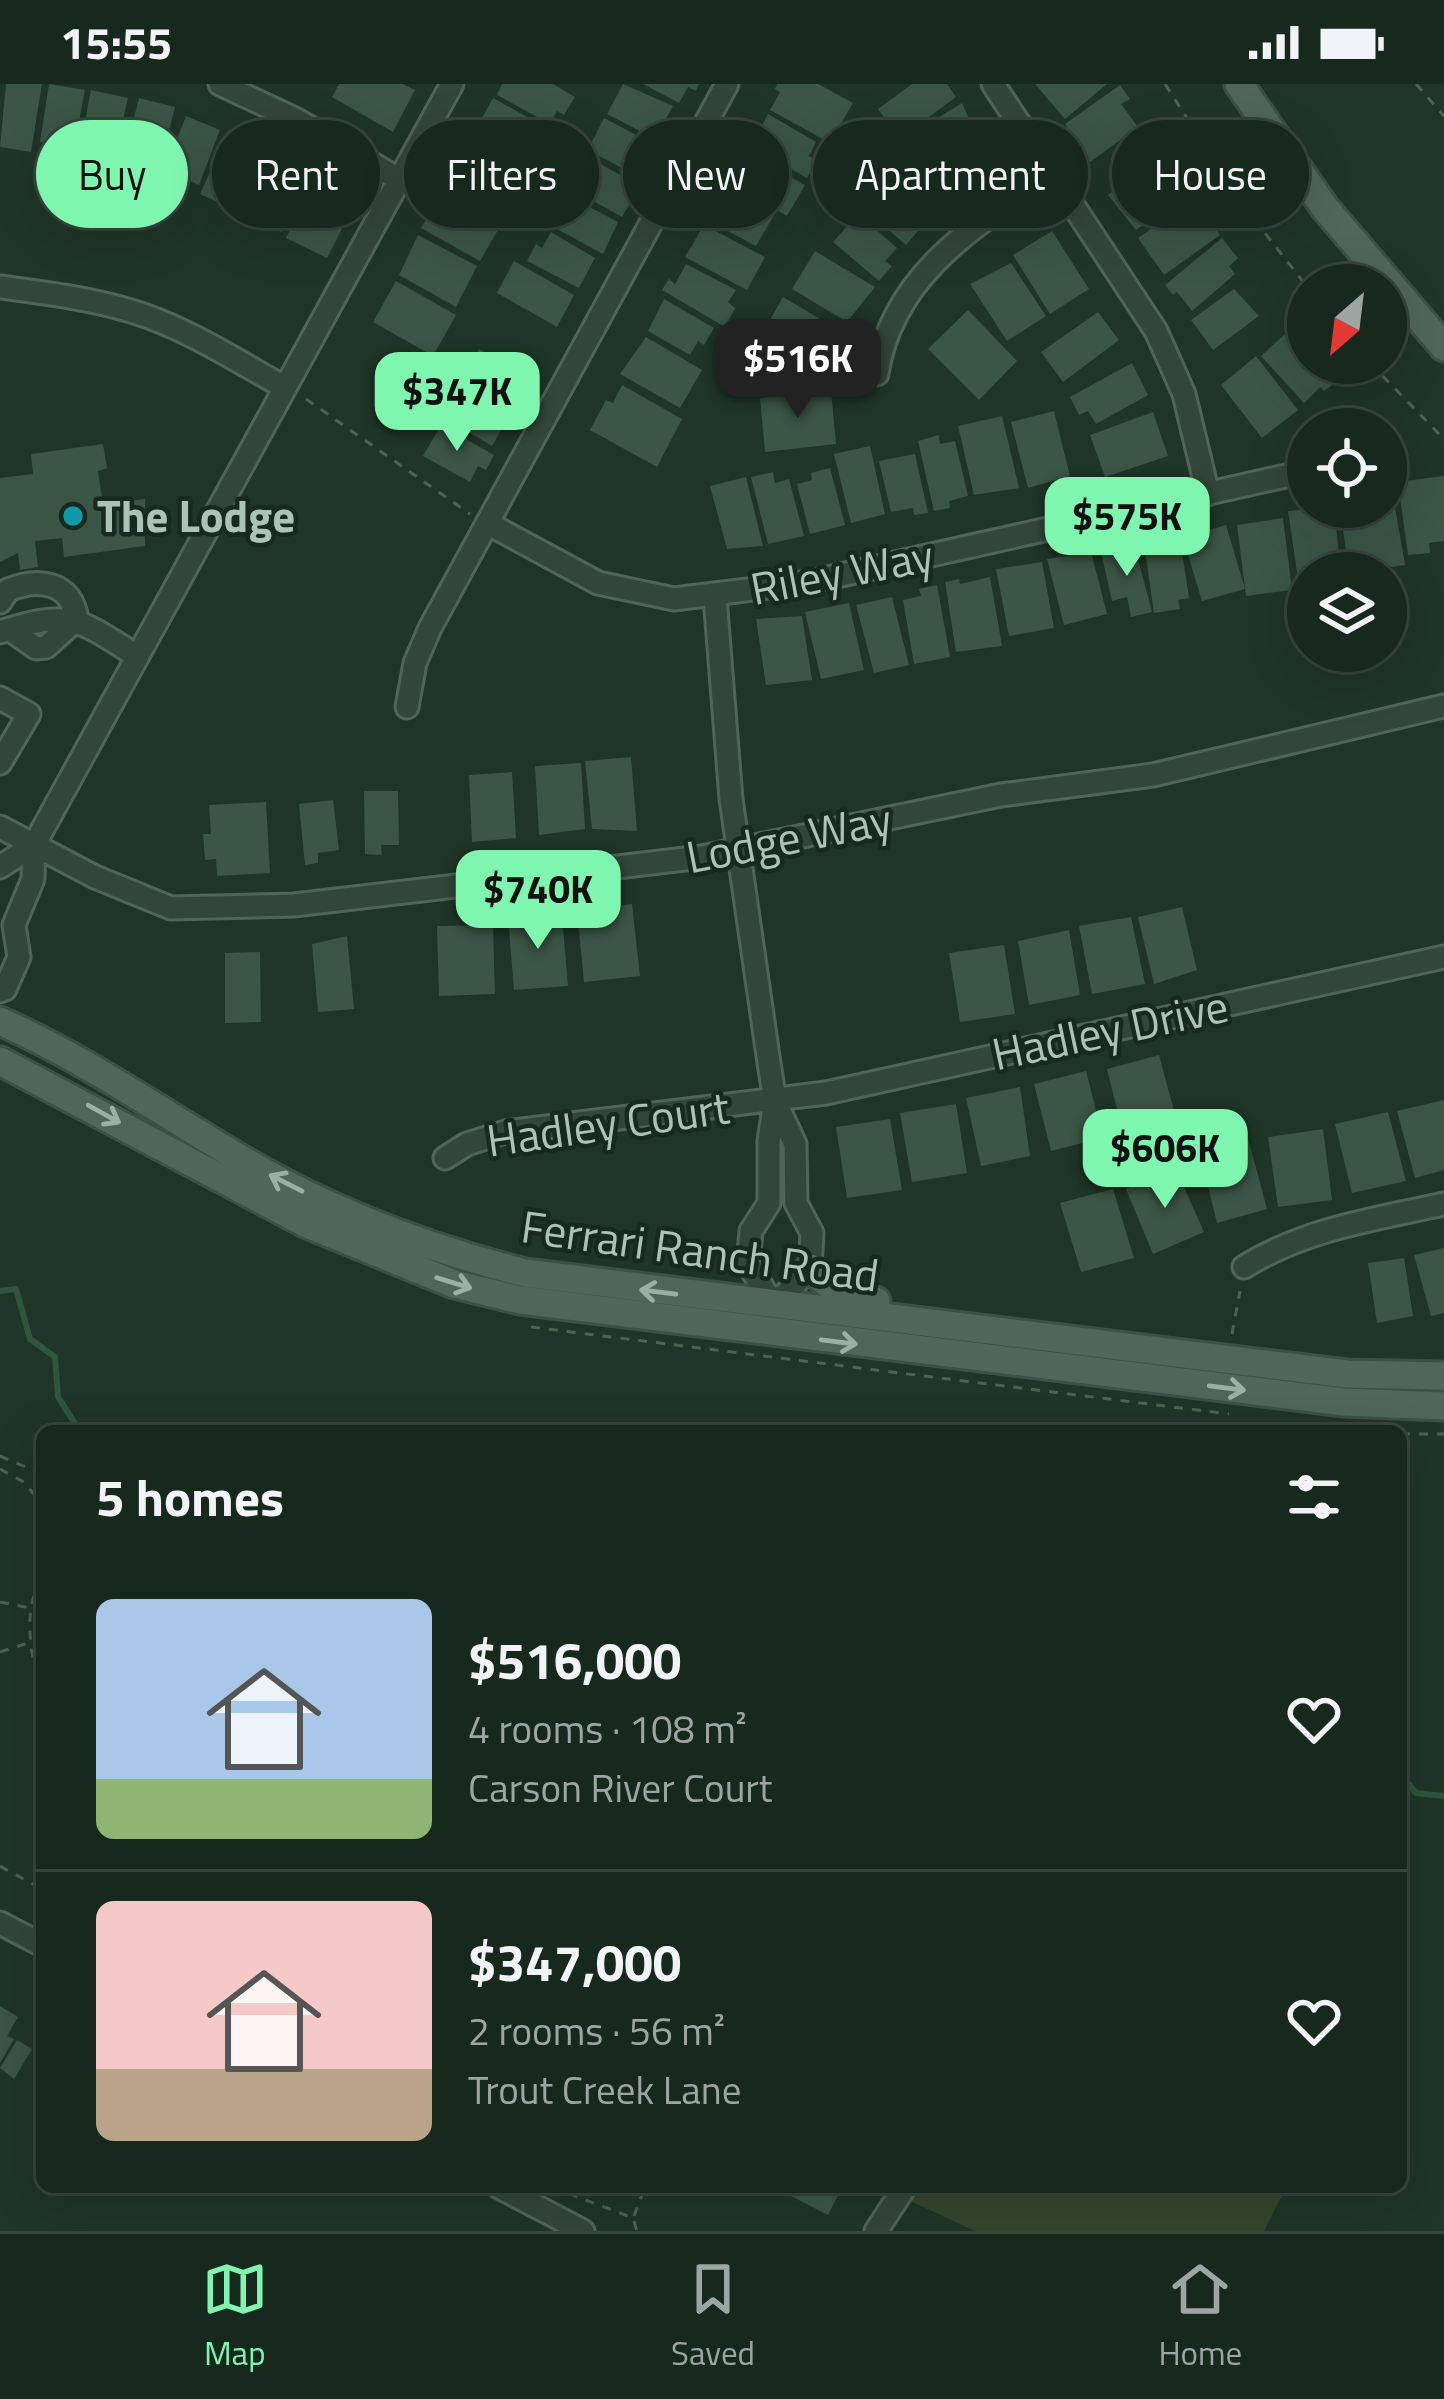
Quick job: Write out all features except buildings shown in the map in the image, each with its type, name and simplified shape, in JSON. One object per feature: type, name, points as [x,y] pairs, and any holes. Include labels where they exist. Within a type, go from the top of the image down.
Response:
[{"type":"main road","points":[[1240,84],[1325,208],[1444,347]]},
{"type":"main road","name":"Ferrari Ranch Road","points":[[0,1021],[88,1065],[250,1164],[399,1236],[525,1273],[773,1320],[1344,1402],[1444,1406]]},
{"type":"main road","name":"Ferrari Ranch Road","points":[[0,1060],[307,1224],[454,1284],[566,1308],[1086,1343],[1347,1374],[1444,1376]]},
{"type":"main road","points":[[810,1268],[842,1296],[966,1312],[1086,1343]]},
{"type":"street","points":[[220,84],[295,119],[400,180]]},
{"type":"street","points":[[0,867],[34,845],[452,84]]},
{"type":"street","points":[[407,707],[415,663],[727,84]]},
{"type":"street","points":[[992,84],[1016,120]]},
{"type":"street","points":[[877,374],[882,340],[899,305],[933,262],[969,228]]},
{"type":"street","points":[[1088,228],[1156,331],[1184,394],[1208,494]]},
{"type":"street","points":[[0,287],[77,297],[134,312],[179,330],[284,387]]},
{"type":"street","name":"Riley Way","points":[[487,524],[611,588],[674,599],[810,582],[1287,476]]},
{"type":"street","points":[[0,602],[8,590],[44,582],[62,589],[75,603],[77,619]]},
{"type":"street","points":[[715,596],[738,850],[776,1100],[795,1144],[796,1203],[812,1234],[810,1268],[773,1320]]},
{"type":"street","points":[[5,630],[40,620],[77,619],[137,656]]},
{"type":"street","points":[[0,698],[29,714],[0,763]]},
{"type":"street","name":"Lodge Way","points":[[0,827],[170,908],[294,905],[738,850],[1001,795],[1154,775],[1444,706]]},
{"type":"street","points":[[0,991],[19,957],[7,921],[34,879],[34,845]]},
{"type":"street","name":"Hadley Drive","points":[[776,1100],[1444,956]]},
{"type":"street","points":[[773,1320],[748,1264],[752,1231],[769,1203],[769,1141],[776,1100]]},
{"type":"street","name":"Hadley Court","points":[[445,1158],[466,1144],[505,1132],[776,1100]]},
{"type":"street","points":[[769,1203],[796,1203]]},
{"type":"street","points":[[1244,1267],[1276,1247],[1321,1232],[1444,1204]]},
{"type":"street","points":[[0,1923],[36,1942]]},
{"type":"street","points":[[510,2193],[583,2231]]},
{"type":"street","points":[[876,2231],[901,2193]]},
{"type":"path","points":[[1165,84],[1243,205],[1289,264]]},
{"type":"path","points":[[1416,84],[1444,116]]},
{"type":"path","points":[[1390,384],[1444,440]]},
{"type":"path","points":[[284,387],[487,524]]},
{"type":"path","points":[[1228,1360],[1244,1267]]},
{"type":"path","points":[[1407,1434],[1444,1434]]},
{"type":"path","points":[[0,1456],[36,1471]]},
{"type":"path","points":[[0,1469],[24,1482],[36,1497]]},
{"type":"path","points":[[36,1595],[31,1609],[36,1669]]},
{"type":"path","points":[[0,1602],[31,1609]]},
{"type":"path","points":[[0,1652],[31,1642]]},
{"type":"path","points":[[0,1866],[36,1886]]},
{"type":"path","points":[[568,2193],[634,2218]]},
{"type":"path","points":[[637,2231],[634,2218],[643,2193]]},
{"type":"green space","points":[[912,2193],[1283,2193],[1264,2231],[975,2231],[908,2200]]},
{"type":"waterway","points":[[0,1291],[16,1289],[30,1339],[55,1357],[58,1397],[76,1425]]},
{"type":"waterway","points":[[1407,1782],[1416,1793],[1444,1796]]},
{"type":"place","name":"The Lodge","points":[[73,516]]}]
